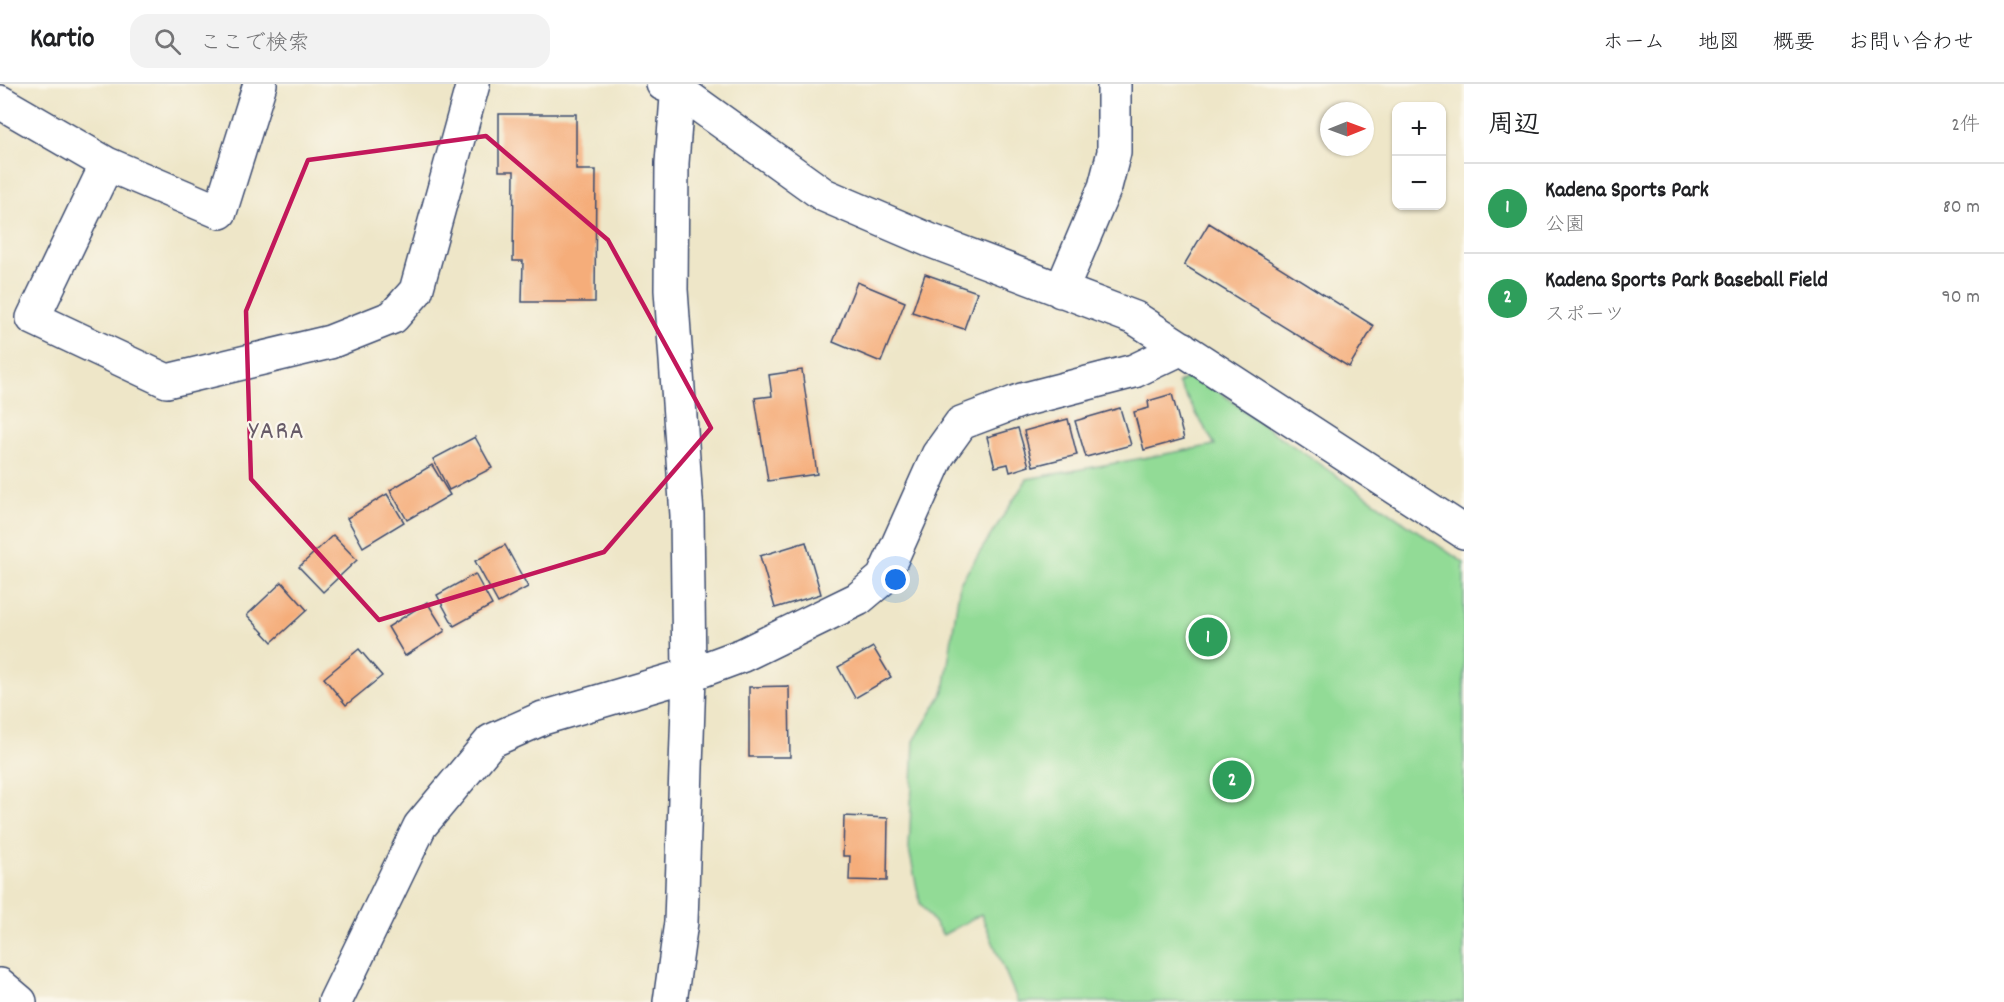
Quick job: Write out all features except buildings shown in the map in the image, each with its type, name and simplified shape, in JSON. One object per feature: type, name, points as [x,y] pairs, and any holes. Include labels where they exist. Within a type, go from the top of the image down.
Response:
[{"type":"street","points":[[0,102],[106,164],[220,212],[260,84]]},
{"type":"street","points":[[106,164],[33,318],[167,381],[330,342],[393,317],[416,291],[473,84]]},
{"type":"street","points":[[1061,291],[1105,187],[1114,152],[1114,84]]},
{"type":"street","points":[[673,86],[825,195],[929,240],[1135,318],[1464,532]]},
{"type":"street","points":[[670,1002],[681,922],[689,675],[687,514],[671,290],[673,86]]},
{"type":"street","points":[[335,1002],[420,826],[491,741],[543,718],[689,675],[743,655],[858,599],[883,578],[938,456],[961,423],[1022,400],[1134,371],[1182,348]]},
{"type":"street","points":[[0,985],[20,1002]]},
{"type":"highlighted area","points":[[486,136],[608,240],[711,428],[604,552],[379,620],[251,479],[246,311],[308,160]]},
{"type":"green space","points":[[1195,373],[1264,426],[1464,563],[1464,1002],[1018,1002],[981,914],[943,935],[920,903],[909,849],[914,741],[944,691],[960,583],[1027,479],[1215,445],[1178,383]]},
{"type":"place","name":"Kadena Sports Park","points":[[1208,637]]},
{"type":"place","name":"Kadena Sports Park Baseball Field","points":[[1232,780]]},
{"type":"district","name":"YARA","points":[[277,429]]}]
